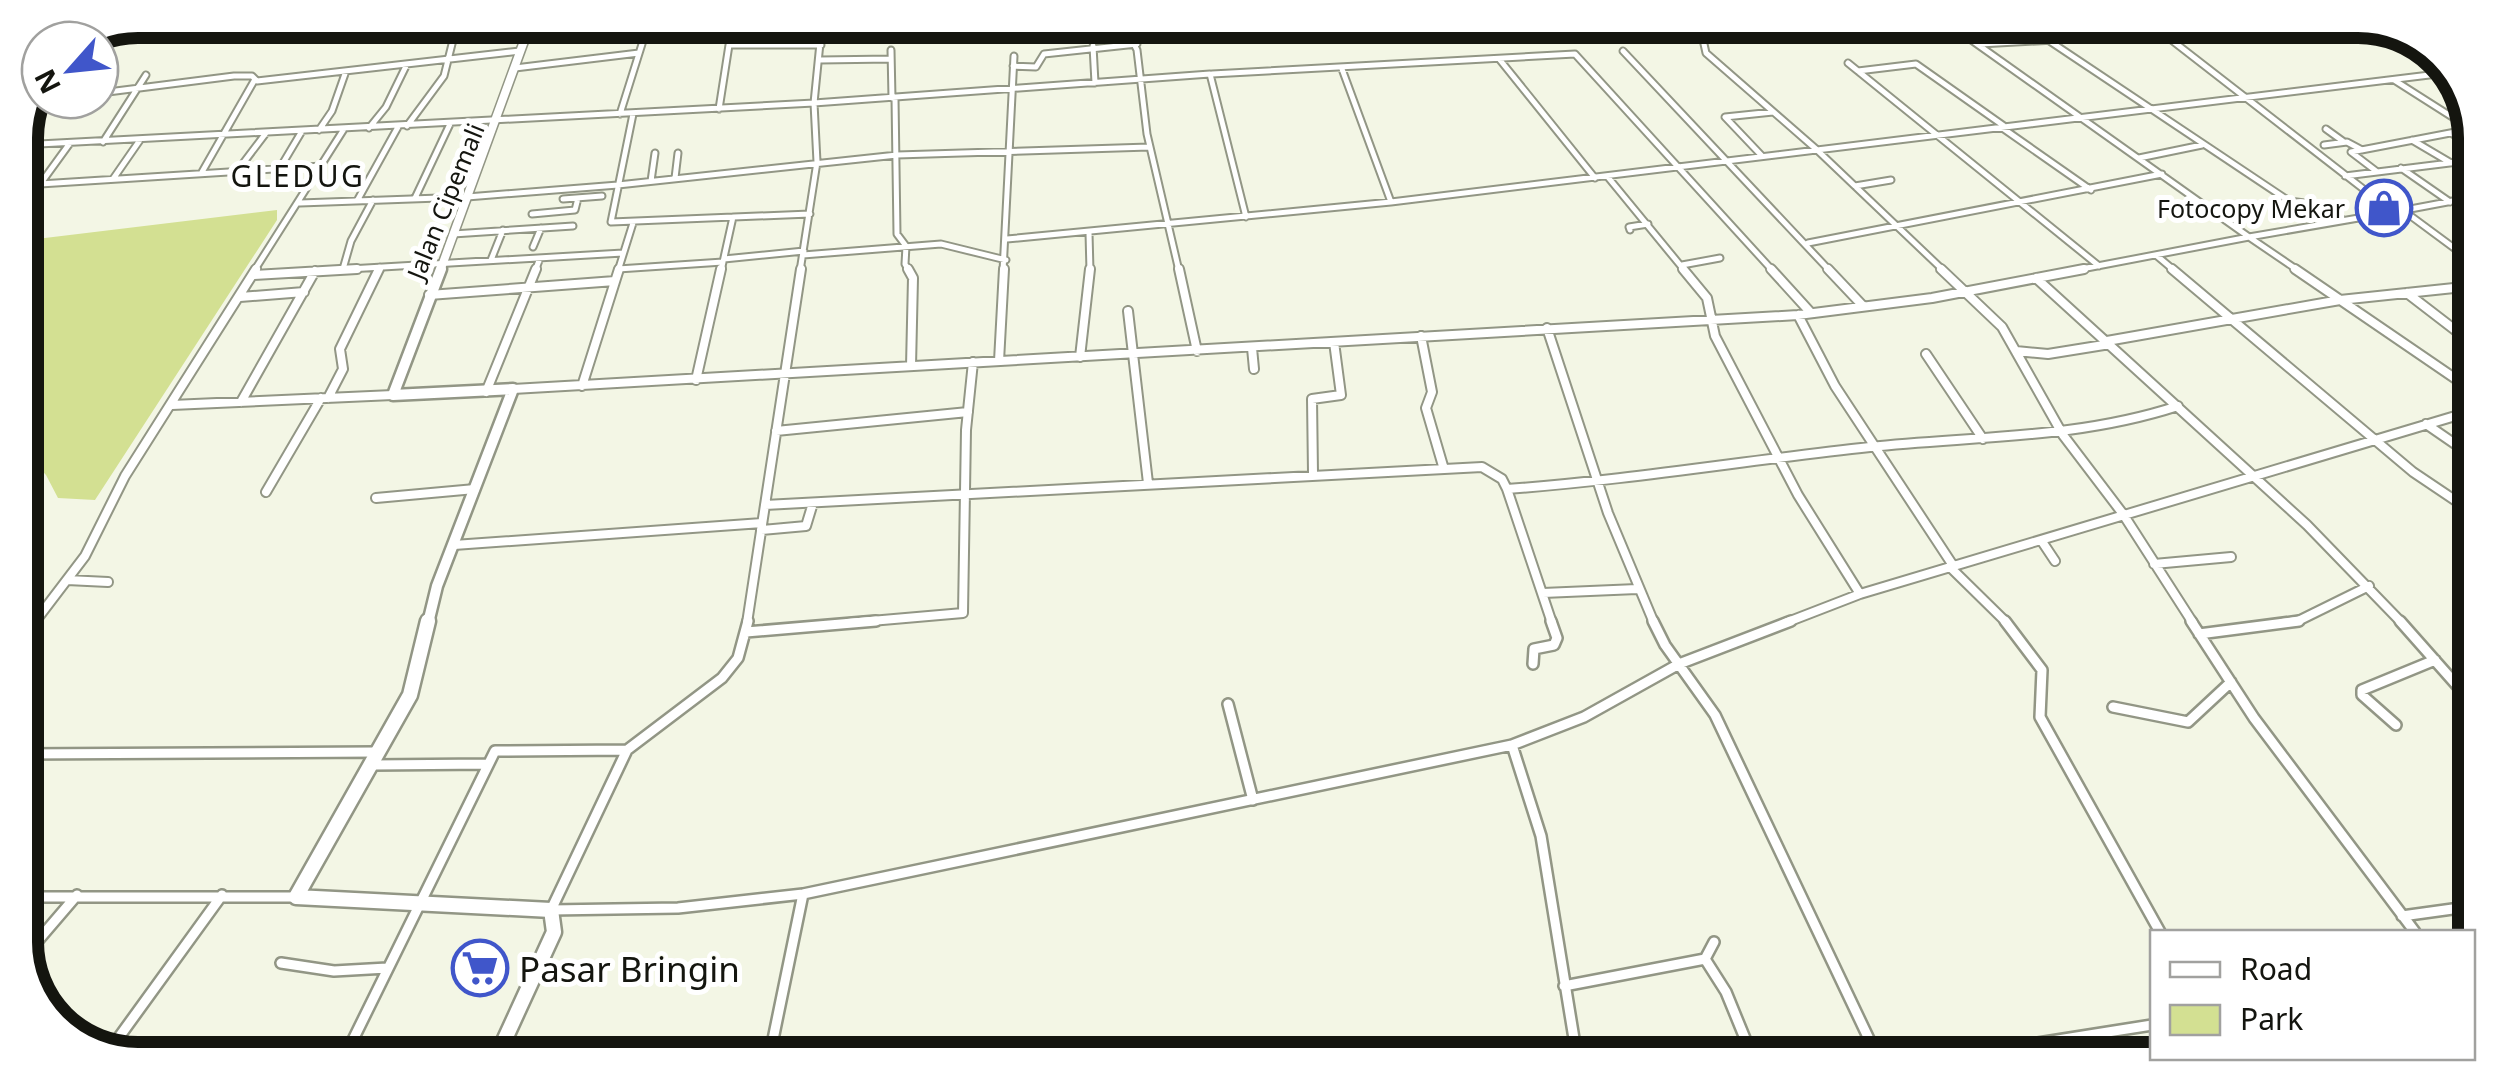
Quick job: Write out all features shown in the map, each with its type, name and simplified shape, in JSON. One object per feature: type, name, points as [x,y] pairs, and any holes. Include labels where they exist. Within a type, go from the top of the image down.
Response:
[{"type":"main road","name":"Jalan Cipemali","points":[[394,395],[498,121],[525,38]]},
{"type":"main road","points":[[394,395],[512,389],[424,633],[412,688],[377,758],[296,897],[552,910],[554,932],[504,1042]]},
{"type":"street","points":[[821,38],[814,104],[818,162],[746,632],[738,658],[728,672],[627,750],[552,910],[607,914],[705,908],[803,894],[1512,746],[1584,718],[1679,664],[1860,594],[2457,415]]},
{"type":"street","points":[[1133,38],[1149,147],[1186,288],[1197,351]]},
{"type":"street","points":[[1703,38],[1706,52],[1966,290],[2016,349],[2019,361],[2063,435],[2123,514],[2231,682],[2413,930]]},
{"type":"street","points":[[1970,38],[2457,380]]},
{"type":"street","points":[[2045,38],[2289,201],[2317,204],[2343,220]]},
{"type":"street","points":[[1980,44],[2102,38]]},
{"type":"street","points":[[2169,38],[2393,212]]},
{"type":"street","points":[[356,200],[402,126],[444,76],[453,40]]},
{"type":"street","points":[[620,114],[642,44]]},
{"type":"street","points":[[1013,66],[1036,67],[1046,53],[1137,44]]},
{"type":"street","points":[[719,109],[729,45],[821,45]]},
{"type":"street","points":[[1092,46],[1095,83]]},
{"type":"street","points":[[891,50],[897,154],[896,234],[906,246],[905,264],[913,278],[910,366]]},
{"type":"street","points":[[1623,50],[1864,306]]},
{"type":"street","points":[[254,81],[520,51]]},
{"type":"street","points":[[515,68],[639,53]]},
{"type":"street","points":[[38,144],[814,104],[1138,78],[1575,54],[1811,313]]},
{"type":"street","points":[[999,361],[1014,56]]},
{"type":"street","points":[[820,60],[891,59]]},
{"type":"street","points":[[1500,60],[1596,178]]},
{"type":"street","points":[[1848,63],[2099,266]]},
{"type":"street","points":[[369,128],[386,107],[407,64]]},
{"type":"street","points":[[1858,72],[1916,64],[2091,190]]},
{"type":"street","points":[[1342,69],[1391,202]]},
{"type":"street","points":[[319,130],[332,111],[346,71]]},
{"type":"street","points":[[103,142],[146,74]]},
{"type":"street","points":[[1212,74],[1246,217]]},
{"type":"street","points":[[1007,240],[1391,202],[2434,74]]},
{"type":"street","points":[[120,90],[234,76],[252,76],[254,81]]},
{"type":"street","points":[[2393,79],[2456,119]]},
{"type":"street","points":[[202,172],[254,81]]},
{"type":"street","points":[[1762,156],[1725,118],[1773,112]]},
{"type":"street","points":[[633,114],[611,222],[810,214]]},
{"type":"street","points":[[415,198],[450,124]]},
{"type":"street","points":[[38,618],[84,556],[126,476],[344,129]]},
{"type":"street","points":[[2326,129],[2362,150]]},
{"type":"street","points":[[280,168],[302,131]]},
{"type":"street","points":[[2376,171],[2350,152],[2457,132]]},
{"type":"street","points":[[238,170],[266,133]]},
{"type":"street","points":[[2450,133],[2457,137]]},
{"type":"street","points":[[112,179],[140,140]]},
{"type":"street","points":[[2412,140],[2452,164]]},
{"type":"street","points":[[2324,145],[2344,142]]},
{"type":"street","points":[[38,187],[70,143]]},
{"type":"street","points":[[2139,158],[2204,144]]},
{"type":"street","points":[[300,203],[467,197],[618,185],[897,154],[1149,147]]},
{"type":"street","points":[[651,181],[655,152]]},
{"type":"street","points":[[676,178],[678,152]]},
{"type":"street","points":[[2345,176],[2457,163]]},
{"type":"street","points":[[40,184],[322,166]]},
{"type":"street","points":[[2401,168],[2450,202]]},
{"type":"street","points":[[1808,243],[2162,174]]},
{"type":"street","points":[[1607,176],[1707,298],[1715,336],[1779,458],[1860,594]]},
{"type":"street","points":[[1855,186],[1890,180]]},
{"type":"street","points":[[599,206],[604,186]]},
{"type":"street","points":[[563,200],[602,196]]},
{"type":"street","points":[[532,214],[575,210],[578,198]]},
{"type":"street","points":[[343,269],[351,241],[374,200]]},
{"type":"street","points":[[512,389],[1798,315],[2036,278],[2457,201]]},
{"type":"street","points":[[2404,211],[2457,250]]},
{"type":"street","points":[[696,380],[733,217]]},
{"type":"street","points":[[582,386],[633,223]]},
{"type":"street","points":[[1630,230],[1630,226],[1648,224]]},
{"type":"street","points":[[453,234],[573,226]]},
{"type":"street","points":[[533,248],[541,228]]},
{"type":"street","points":[[491,260],[503,230]]},
{"type":"street","points":[[1080,356],[1091,261],[1088,233]]},
{"type":"street","points":[[618,270],[946,244],[1006,260]]},
{"type":"street","points":[[254,275],[623,253]]},
{"type":"street","points":[[2156,255],[2413,472],[2457,503]]},
{"type":"street","points":[[486,392],[540,258]]},
{"type":"street","points":[[1682,265],[1720,258]]},
{"type":"street","points":[[266,492],[343,368],[340,349],[380,267]]},
{"type":"street","points":[[241,402],[316,271]]},
{"type":"street","points":[[2036,278],[2370,586],[2458,685]]},
{"type":"street","points":[[429,295],[615,282]]},
{"type":"street","points":[[2016,349],[2064,353],[2231,318],[2340,300],[2457,288]]},
{"type":"street","points":[[240,297],[304,292]]},
{"type":"street","points":[[2407,294],[2457,333]]},
{"type":"street","points":[[1128,311],[1148,482]]},
{"type":"street","points":[[1798,315],[1835,386],[1952,567],[2036,659],[2044,685],[2037,703],[2040,716],[2159,930]]},
{"type":"street","points":[[1547,328],[1637,588],[1659,634],[1714,715],[1870,1042]]},
{"type":"street","points":[[1422,336],[1432,392],[1426,408],[1443,466]]},
{"type":"street","points":[[1314,473],[1312,399],[1341,395],[1334,342]]},
{"type":"street","points":[[1252,348],[1254,369]]},
{"type":"street","points":[[1926,354],[1982,439]]},
{"type":"street","points":[[746,632],[960,614],[966,562],[964,494],[973,362]]},
{"type":"street","points":[[172,405],[394,395]]},
{"type":"street","points":[[1507,490],[1598,483],[1874,446],[2063,435],[2135,422],[2178,406]]},
{"type":"street","points":[[776,431],[968,412]]},
{"type":"street","points":[[2426,424],[2457,445]]},
{"type":"street","points":[[765,506],[1482,466],[1502,479],[1507,490],[1557,642],[1534,648],[1533,664]]},
{"type":"street","points":[[376,498],[474,488]]},
{"type":"street","points":[[454,545],[806,526],[813,502]]},
{"type":"street","points":[[2041,540],[2055,560]]},
{"type":"street","points":[[2154,564],[2232,558]]},
{"type":"street","points":[[68,580],[108,582]]},
{"type":"street","points":[[2199,634],[2298,621],[2370,586]]},
{"type":"street","points":[[1544,594],[1637,588]]},
{"type":"street","points":[[2396,725],[2362,695],[2362,690],[2434,660]]},
{"type":"street","points":[[2113,708],[2188,722],[2231,682]]},
{"type":"street","points":[[1228,704],[1253,800]]},
{"type":"street","points":[[1512,746],[1541,836],[1575,1042]]},
{"type":"street","points":[[352,1042],[488,764],[499,749],[627,750]]},
{"type":"street","points":[[38,754],[377,758],[488,764]]},
{"type":"street","points":[[38,940],[76,894]]},
{"type":"street","points":[[772,1042],[803,894]]},
{"type":"street","points":[[117,1041],[222,895]]},
{"type":"street","points":[[38,896],[296,897]]},
{"type":"street","points":[[2402,916],[2458,907]]},
{"type":"street","points":[[1564,986],[1705,958],[1714,942]]},
{"type":"street","points":[[1705,958],[1726,992],[1746,1042]]},
{"type":"street","points":[[281,963],[334,971],[387,968]]},
{"type":"street","points":[[2045,1042],[2150,1025]]},
{"type":"green space","points":[[277,210],[277,220],[95,500],[58,498],[38,466],[38,239]]},
{"type":"place","name":"Fotocopy Mekar","points":[[2384,208]]},
{"type":"place","name":"Pasar Bringin","points":[[480,968]]},
{"type":"district","name":"GLEDUG","points":[[298,175]]}]
